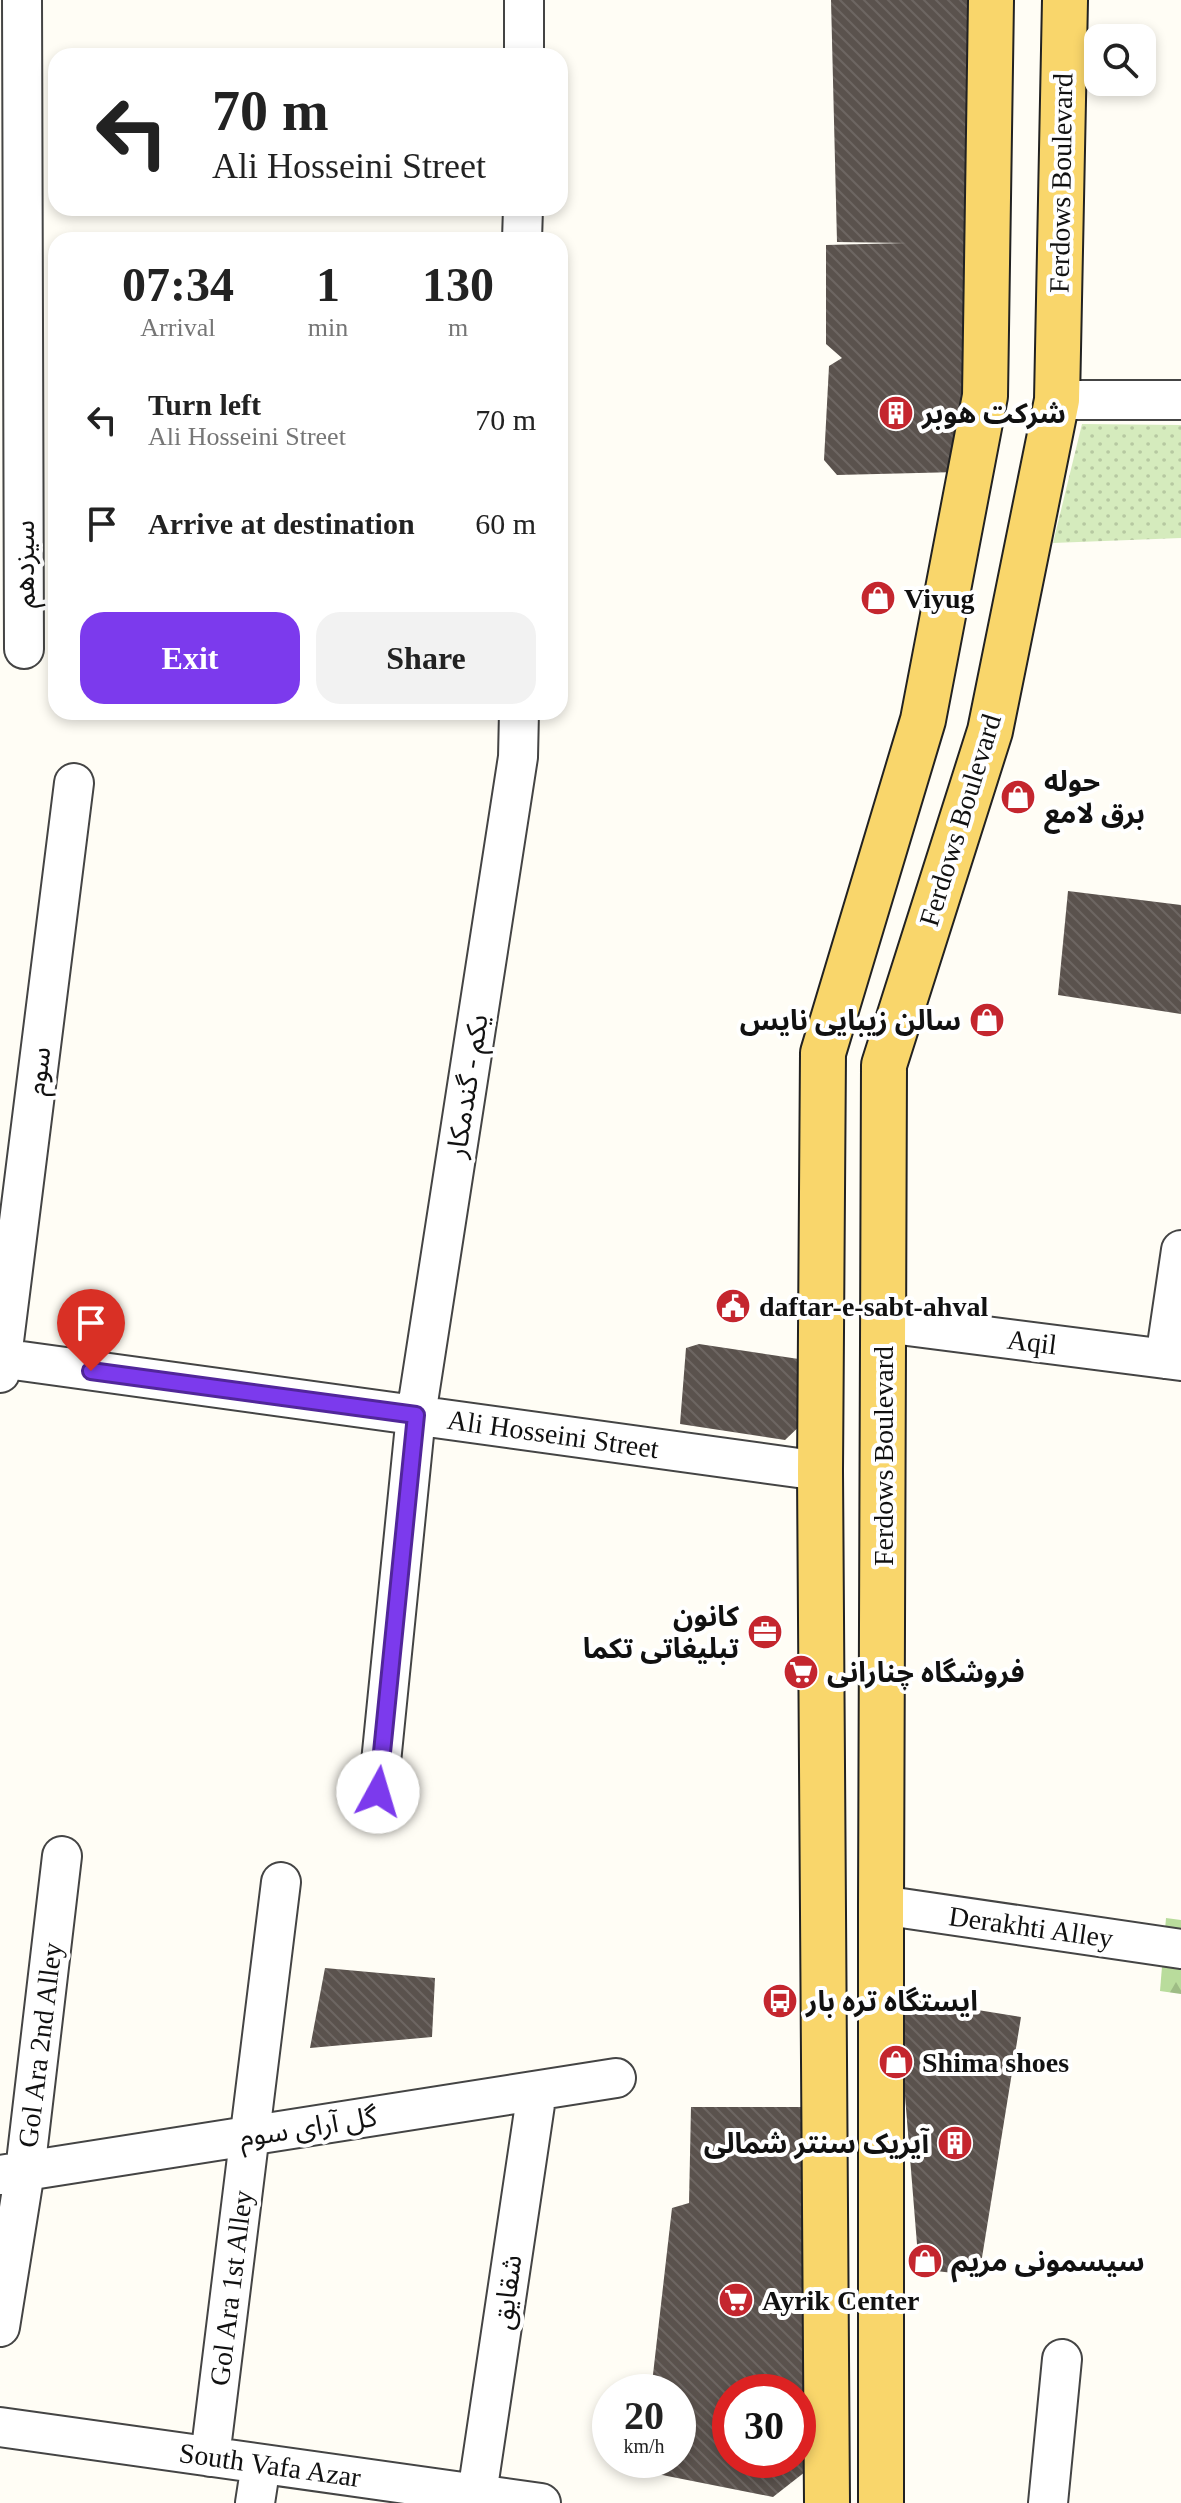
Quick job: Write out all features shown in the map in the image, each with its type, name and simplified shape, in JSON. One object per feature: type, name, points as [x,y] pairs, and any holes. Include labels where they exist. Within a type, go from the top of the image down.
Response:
[{"type":"main road","points":[[827,2503],[820,1471],[823,1053],[923,720],[985,396],[991,0]]},
{"type":"main road","name":"Ferdows Boulevard","points":[[881,2503],[884,1065],[990,731],[1057,400],[1065,0]]},
{"type":"street","name":"سیزدهم","points":[[22,0],[24,649]]},
{"type":"street","points":[[524,0],[524,48]]},
{"type":"street","points":[[1057,400],[1181,400]]},
{"type":"street","name":"یکم - گندمکار","points":[[378,1792],[416,1415],[518,757],[519,720]]},
{"type":"street","name":"سوم","points":[[1,1363],[74,783]]},
{"type":"street","points":[[1173,1360],[1181,1250]]},
{"type":"street","name":"Aqil","points":[[884,1323],[1173,1360]]},
{"type":"street","name":"Ali Hosseini Street","points":[[1,1363],[416,1415],[820,1471]]},
{"type":"street","name":"Gol Ara 2nd Alley","points":[[0,2327],[13,2173],[62,1856]]},
{"type":"street","name":"Gol Ara 1st Alley","points":[[210,2457],[281,1882]]},
{"type":"street","name":"Derakhti Alley","points":[[881,1905],[1181,1949]]},
{"type":"street","name":"گل آرای سوم","points":[[13,2173],[616,2078]]},
{"type":"street","name":"شقایق","points":[[477,2494],[537,2091]]},
{"type":"street","points":[[1048,2503],[1062,2359]]},
{"type":"street","name":"South Vafa Azar","points":[[0,2427],[541,2503]]},
{"type":"street","points":[[255,2503],[261,2464]]},
{"type":"green space","points":[[1082,424],[1181,425],[1181,538],[1053,543]]},
{"type":"green space","points":[[1166,1918],[1181,1920],[1181,1994],[1160,1991]]},
{"type":"building","points":[[831,0],[983,0],[966,243],[963,354],[975,355],[958,472],[837,475],[824,460],[829,366],[842,358],[826,344],[826,245],[906,243],[837,242]]},
{"type":"building","points":[[1068,891],[1181,905],[1181,1014],[1058,995]]},
{"type":"building","points":[[699,1344],[812,1361],[806,1420],[785,1440],[680,1424],[686,1348]]},
{"type":"building","points":[[325,1968],[435,1978],[432,2037],[310,2048]]},
{"type":"building","name":"آیریک سنتر شمالی","points":[[897,1997],[1021,2017],[979,2276],[919,2269]]},
{"type":"building","name":"Ayrik Center","points":[[691,2107],[809,2107],[810,2374],[712,2374],[712,2478],[797,2478],[773,2497],[677,2478],[696,2478],[696,2374],[653,2374],[672,2208],[689,2203]]},
{"type":"place","name":"شرکت هوبر","points":[[896,413]]},
{"type":"place","name":"Viyug","points":[[878,598]]},
{"type":"place","name":"حوله برق لامع","points":[[1018,797]]},
{"type":"place","name":"سالن زیبایی نایس","points":[[987,1020]]},
{"type":"place","name":"daftar-e-sabt-ahval","points":[[733,1306]]},
{"type":"place","name":"کانون تبلیغاتی تکما","points":[[765,1632]]},
{"type":"place","name":"فروشگاه چنارانی","points":[[801,1672]]},
{"type":"place","name":"ایستگاه تره بار","points":[[780,2001]]},
{"type":"place","name":"Shima shoes","points":[[896,2062]]},
{"type":"place","name":"آیریک سنتر شمالی","points":[[955,2143]]},
{"type":"place","name":"سیسمونی مریم","points":[[925,2261]]},
{"type":"place","name":"Ayrik Center","points":[[736,2300]]},
{"type":"route","points":[[91,1371],[416,1415],[378,1792]]}]
